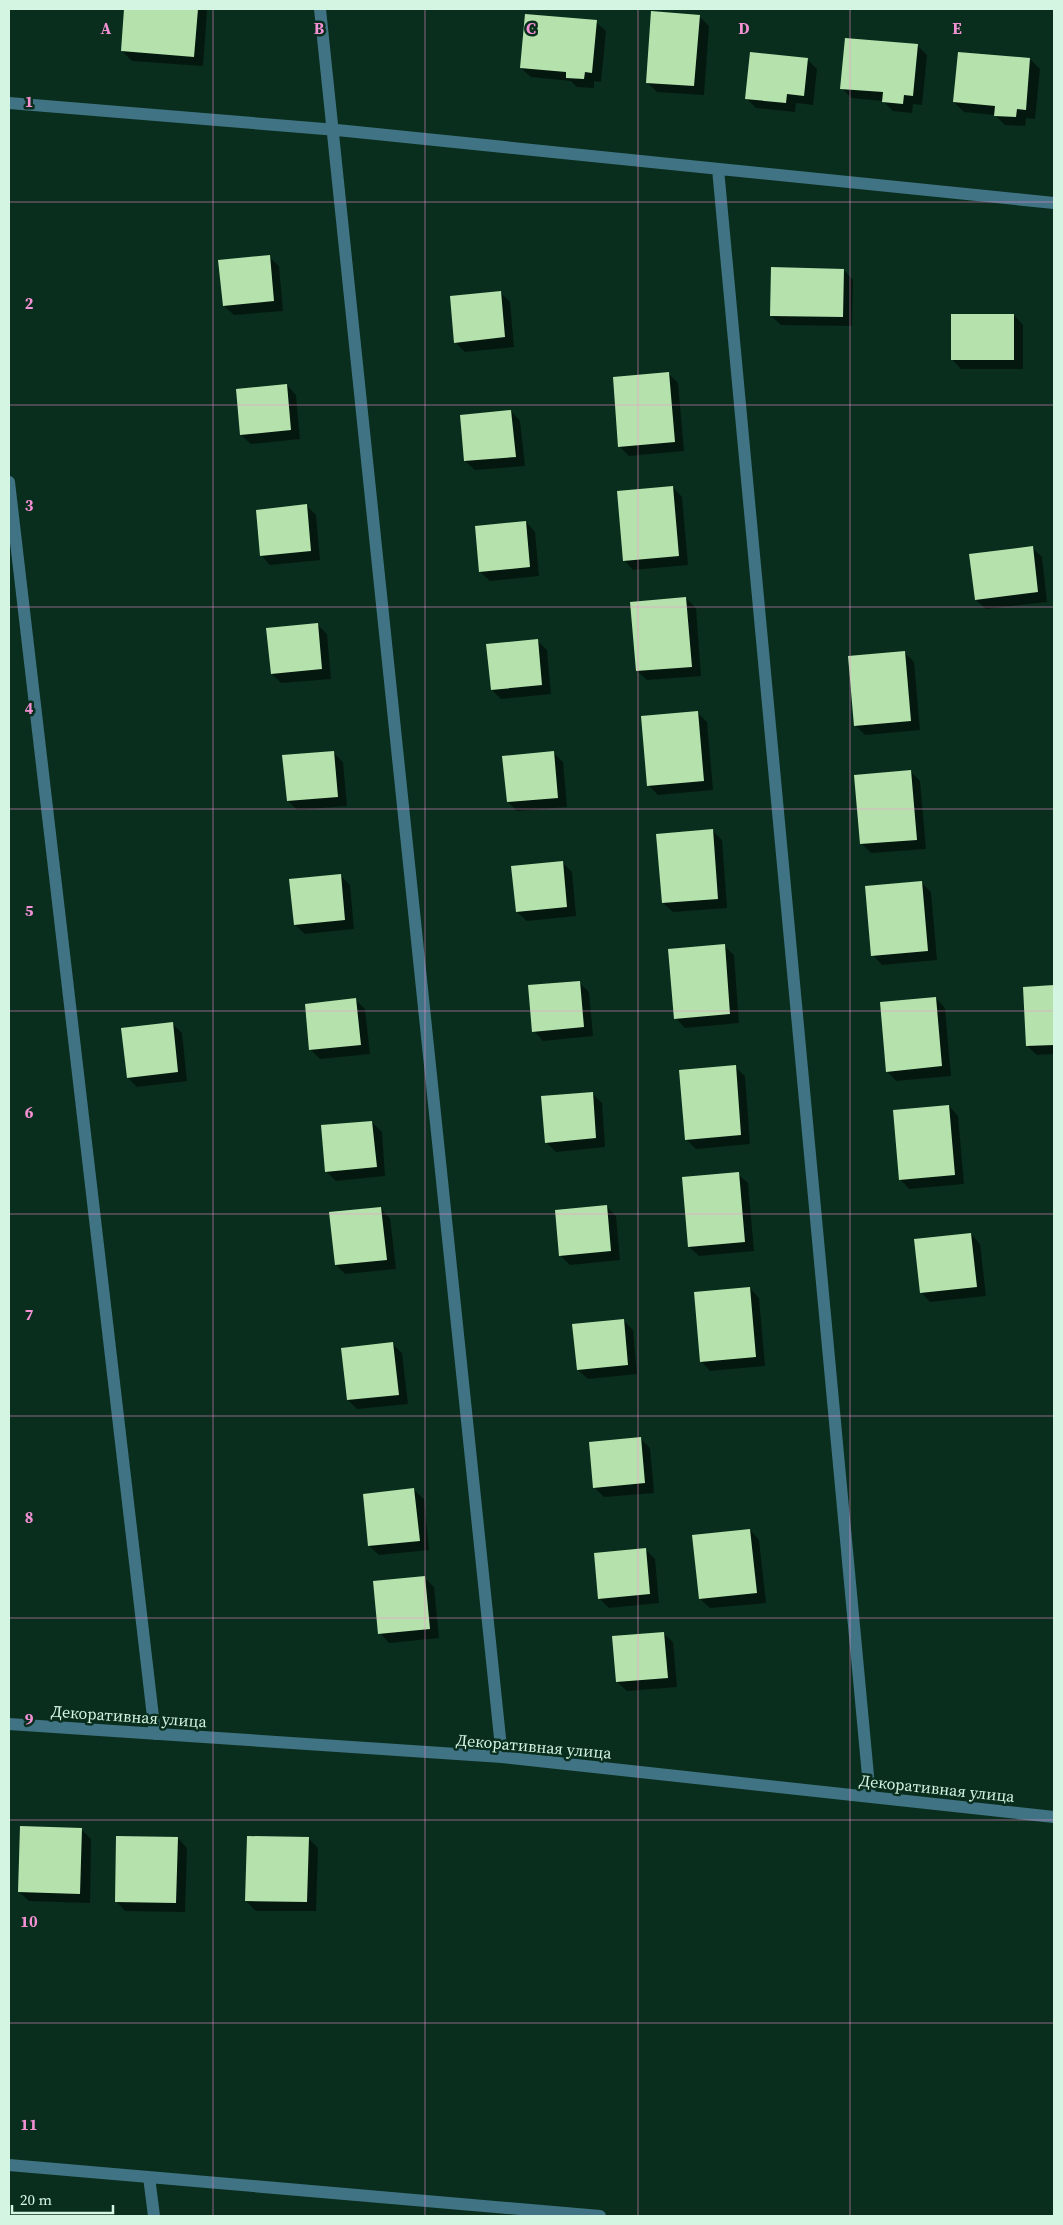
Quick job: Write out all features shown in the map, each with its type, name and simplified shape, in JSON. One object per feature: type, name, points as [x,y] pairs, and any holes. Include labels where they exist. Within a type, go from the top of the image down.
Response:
[{"type":"street","points":[[320,9],[502,1758]]},
{"type":"street","points":[[9,103],[332,130],[1054,203]]},
{"type":"street","points":[[718,169],[870,1797]]},
{"type":"street","points":[[9,482],[154,1734]]},
{"type":"street","name":"Декоративная улица","points":[[9,1724],[502,1758],[1054,1817]]},
{"type":"street","points":[[9,2165],[600,2216]]},
{"type":"street","points":[[149,2177],[154,2216]]},
{"type":"building","points":[[124,9],[198,9],[194,57],[121,51]]},
{"type":"building","points":[[651,11],[700,15],[694,86],[646,83]]},
{"type":"building","points":[[525,14],[597,20],[592,73],[585,72],[584,79],[566,78],[566,72],[520,68]]},
{"type":"building","points":[[845,38],[918,44],[913,96],[904,95],[903,104],[882,102],[883,92],[840,89]]},
{"type":"building","points":[[750,52],[808,58],[804,96],[787,94],[786,103],[745,99]]},
{"type":"building","points":[[958,52],[1030,58],[1026,110],[1017,109],[1016,117],[994,116],[995,106],[953,102]]},
{"type":"building","points":[[270,255],[274,301],[223,306],[218,260]]},
{"type":"building","points":[[771,267],[844,269],[843,317],[770,316]]},
{"type":"building","points":[[501,291],[505,337],[454,343],[450,296]]},
{"type":"building","points":[[951,314],[1014,314],[1014,360],[951,360]]},
{"type":"building","points":[[669,372],[675,442],[618,447],[613,377]]},
{"type":"building","points":[[287,384],[291,430],[240,435],[236,389]]},
{"type":"building","points":[[511,410],[516,457],[464,461],[460,415]]},
{"type":"building","points":[[673,486],[679,556],[623,561],[617,491]]},
{"type":"building","points":[[307,504],[311,551],[260,556],[256,510]]},
{"type":"building","points":[[526,521],[530,567],[479,572],[475,526]]},
{"type":"building","points":[[1033,546],[1038,592],[975,600],[969,554]]},
{"type":"building","points":[[686,597],[692,667],[636,671],[630,602]]},
{"type":"building","points":[[318,623],[322,669],[271,674],[266,628]]},
{"type":"building","points":[[538,639],[542,685],[491,690],[486,644]]},
{"type":"building","points":[[905,651],[911,721],[854,726],[848,656]]},
{"type":"building","points":[[698,711],[704,781],[647,786],[641,716]]},
{"type":"building","points":[[334,751],[338,797],[287,801],[282,755]]},
{"type":"building","points":[[554,751],[558,798],[507,802],[502,756]]},
{"type":"building","points":[[911,770],[917,840],[860,844],[854,775]]},
{"type":"building","points":[[713,829],[718,899],[662,903],[656,834]]},
{"type":"building","points":[[563,861],[567,907],[516,912],[511,866]]},
{"type":"building","points":[[341,874],[345,920],[294,925],[289,879]]},
{"type":"building","points":[[922,881],[928,951],[871,956],[865,886]]},
{"type":"building","points":[[725,944],[730,1014],[674,1019],[668,949]]},
{"type":"building","points":[[580,981],[584,1027],[532,1032],[528,985]]},
{"type":"building","points":[[1054,985],[1054,1045],[1026,1046],[1023,987]]},
{"type":"building","points":[[936,997],[942,1066],[886,1072],[880,1002]]},
{"type":"building","points":[[356,998],[361,1045],[309,1050],[305,1004]]},
{"type":"building","points":[[173,1022],[178,1072],[127,1078],[121,1028]]},
{"type":"building","points":[[736,1065],[741,1135],[685,1140],[679,1070]]},
{"type":"building","points":[[593,1092],[596,1138],[545,1143],[541,1096]]},
{"type":"building","points":[[949,1105],[955,1175],[899,1180],[893,1110]]},
{"type":"building","points":[[372,1121],[377,1167],[325,1172],[321,1125]]},
{"type":"building","points":[[739,1172],[745,1242],[688,1247],[682,1177]]},
{"type":"building","points":[[607,1205],[611,1251],[559,1256],[555,1210]]},
{"type":"building","points":[[381,1207],[387,1260],[335,1265],[329,1212]]},
{"type":"building","points":[[971,1233],[977,1287],[920,1293],[914,1239]]},
{"type":"building","points":[[750,1287],[756,1357],[700,1362],[694,1292]]},
{"type":"building","points":[[624,1319],[628,1365],[577,1370],[572,1324]]},
{"type":"building","points":[[393,1342],[399,1395],[347,1400],[341,1348]]},
{"type":"building","points":[[641,1437],[645,1483],[593,1488],[589,1442]]},
{"type":"building","points":[[414,1488],[420,1541],[368,1546],[363,1494]]},
{"type":"building","points":[[750,1529],[757,1593],[699,1599],[692,1535]]},
{"type":"building","points":[[646,1548],[650,1594],[598,1599],[594,1553]]},
{"type":"building","points":[[425,1576],[430,1629],[378,1634],[373,1581]]},
{"type":"building","points":[[664,1632],[668,1678],[616,1682],[612,1636]]},
{"type":"building","points":[[20,1826],[82,1828],[80,1894],[18,1892]]},
{"type":"building","points":[[116,1836],[178,1837],[176,1903],[115,1902]]},
{"type":"building","points":[[247,1836],[309,1837],[307,1902],[245,1901]]}]
